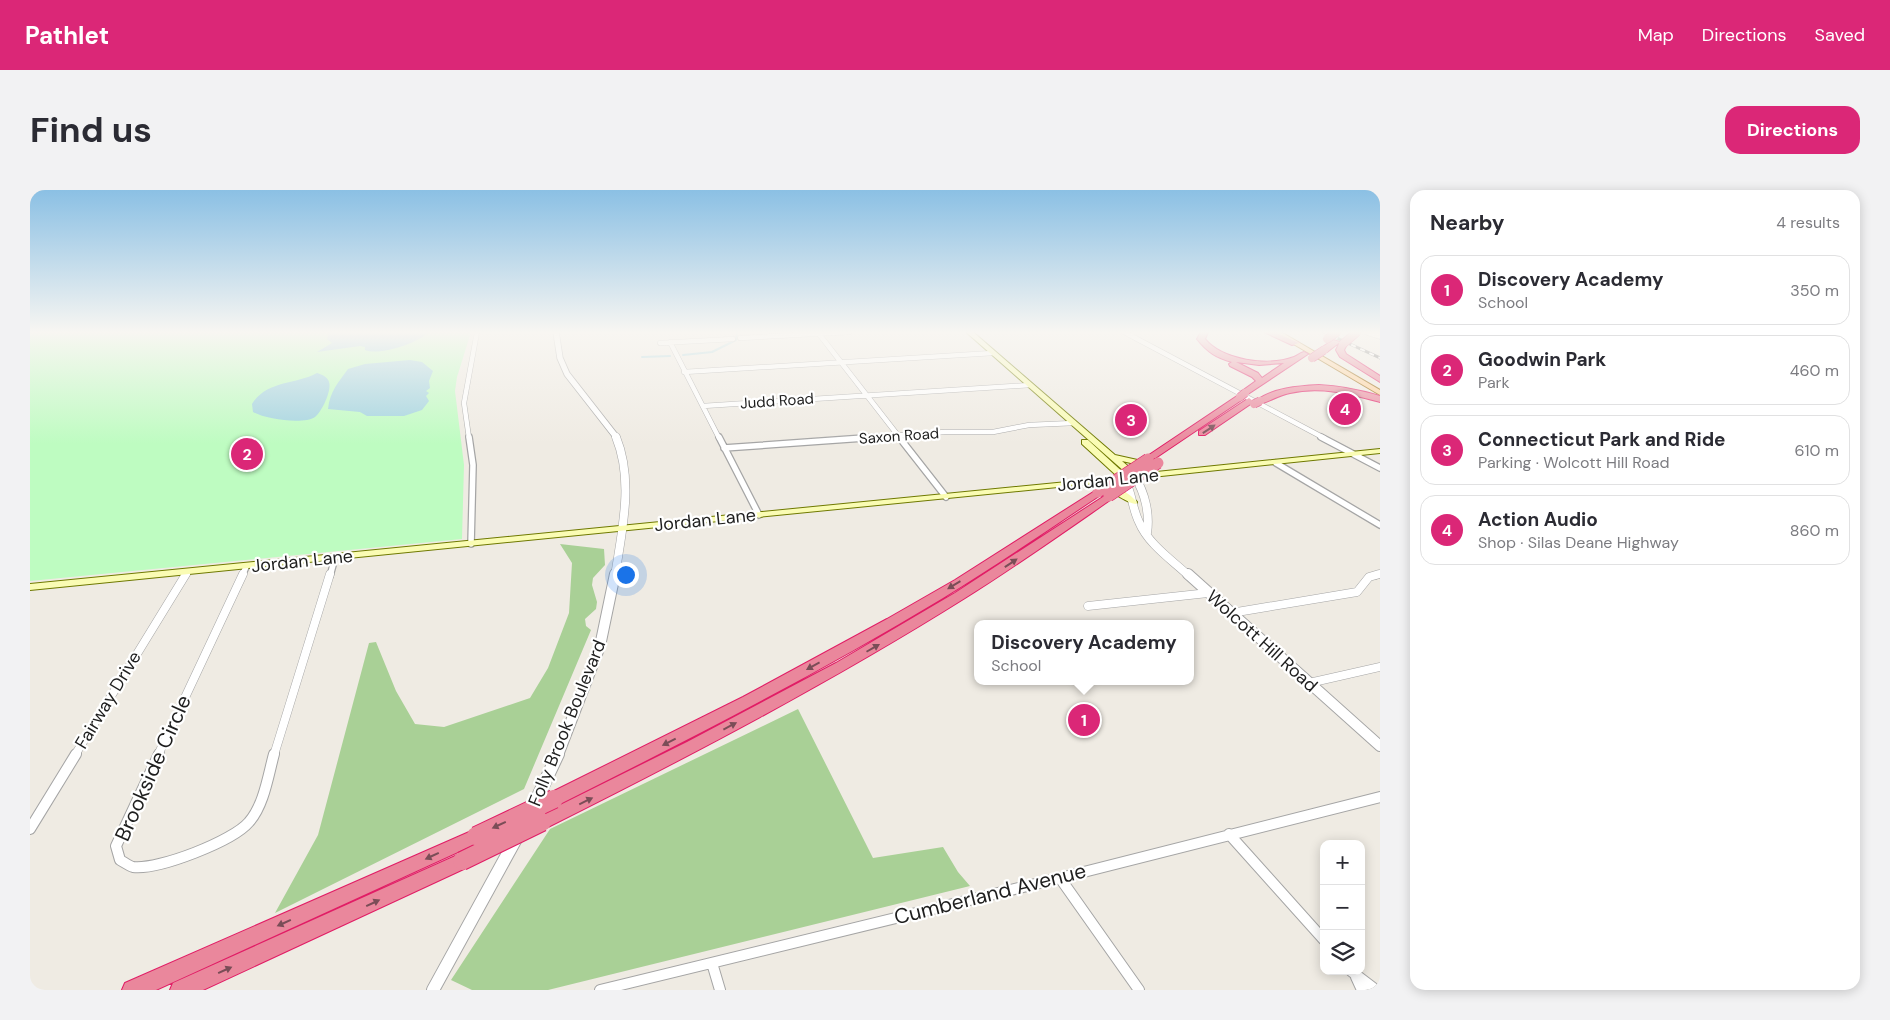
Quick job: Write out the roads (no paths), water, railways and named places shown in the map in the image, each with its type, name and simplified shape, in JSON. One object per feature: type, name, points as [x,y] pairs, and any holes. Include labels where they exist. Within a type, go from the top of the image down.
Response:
[{"type":"highway","points":[[1153,461],[1230,414],[1245,410],[1259,380],[1255,375],[1245,369]]},
{"type":"highway","points":[[1258,385],[1282,369]]},
{"type":"highway","points":[[132,990],[476,836],[720,716],[857,642],[967,577],[1103,494],[1250,399],[1290,369]]},
{"type":"highway","points":[[1364,369],[1380,380]]},
{"type":"highway","points":[[1250,399],[1316,387],[1354,391],[1380,399]]},
{"type":"highway","points":[[180,990],[462,861],[727,728],[871,649],[970,590],[1103,494]]},
{"type":"main road","name":"Wolcott Hill Road","points":[[1002,369],[1124,478]]},
{"type":"main road","points":[[1012,369],[1135,477]]},
{"type":"main road","points":[[1339,369],[1380,393]]},
{"type":"main road","points":[[1348,369],[1380,388]]},
{"type":"main road","name":"Jordan Lane","points":[[30,587],[946,497],[1380,451]]},
{"type":"main road","points":[[1112,457],[1180,473]]},
{"type":"main road","points":[[1082,482],[1117,491],[1133,502]]},
{"type":"street","points":[[470,369],[464,403],[473,465],[471,544]]},
{"type":"street","name":"Folly Brook Boulevard","points":[[434,990],[546,783],[595,663],[612,595],[622,529],[626,486],[623,454],[615,434],[565,369]]},
{"type":"street","points":[[726,369],[684,372],[760,515]]},
{"type":"street","points":[[846,369],[946,497]]},
{"type":"street","points":[[1194,369],[1380,468]]},
{"type":"street","name":"Judd Road","points":[[703,406],[1030,385]]},
{"type":"street","name":"Saxon Road","points":[[724,448],[945,432],[993,432],[1028,425],[1074,423]]},
{"type":"street","points":[[1276,463],[1380,525]]},
{"type":"street","points":[[1135,477],[1139,483],[1150,523],[1147,532]]},
{"type":"street","name":"Wolcott Hill Road","points":[[1124,478],[1128,484],[1138,523],[1160,550],[1380,746]]},
{"type":"street","points":[[1136,515],[1148,516]]},
{"type":"street","name":"Brookside Circle","points":[[246,567],[116,846],[120,860],[132,867],[156,865],[183,857],[236,834],[249,822],[257,810],[335,558]]},
{"type":"street","name":"Fairway Drive","points":[[30,829],[187,572]]},
{"type":"street","points":[[1231,613],[1356,592],[1369,577],[1380,574]]},
{"type":"street","points":[[1088,606],[1208,593]]},
{"type":"street","points":[[1310,683],[1380,667]]},
{"type":"street","name":"Cumberland Avenue","points":[[600,990],[1060,878],[1380,797]]},
{"type":"street","points":[[1230,834],[1320,935]]},
{"type":"street","points":[[1060,878],[1139,990]]},
{"type":"street","points":[[712,962],[720,990]]},
{"type":"street","points":[[1354,975],[1362,990]]},
{"type":"street","points":[[1355,975],[1376,990]]},
{"type":"water","points":[[348,369],[431,369],[433,371],[429,381],[430,388],[426,391],[429,393],[426,396],[429,401],[422,410],[404,416],[367,416],[360,412],[328,409],[338,383]]},
{"type":"water","points":[[317,373],[327,379],[330,386],[326,401],[321,411],[315,417],[302,421],[293,421],[266,417],[253,412],[252,404],[265,391]]},
{"type":"place","name":"Action Audio","points":[[1345,409]]},
{"type":"place","name":"Connecticut Park and Ride","points":[[1131,420]]},
{"type":"place","name":"Goodwin Park","points":[[247,454]]},
{"type":"place","name":"Discovery Academy","points":[[1084,720]]}]
